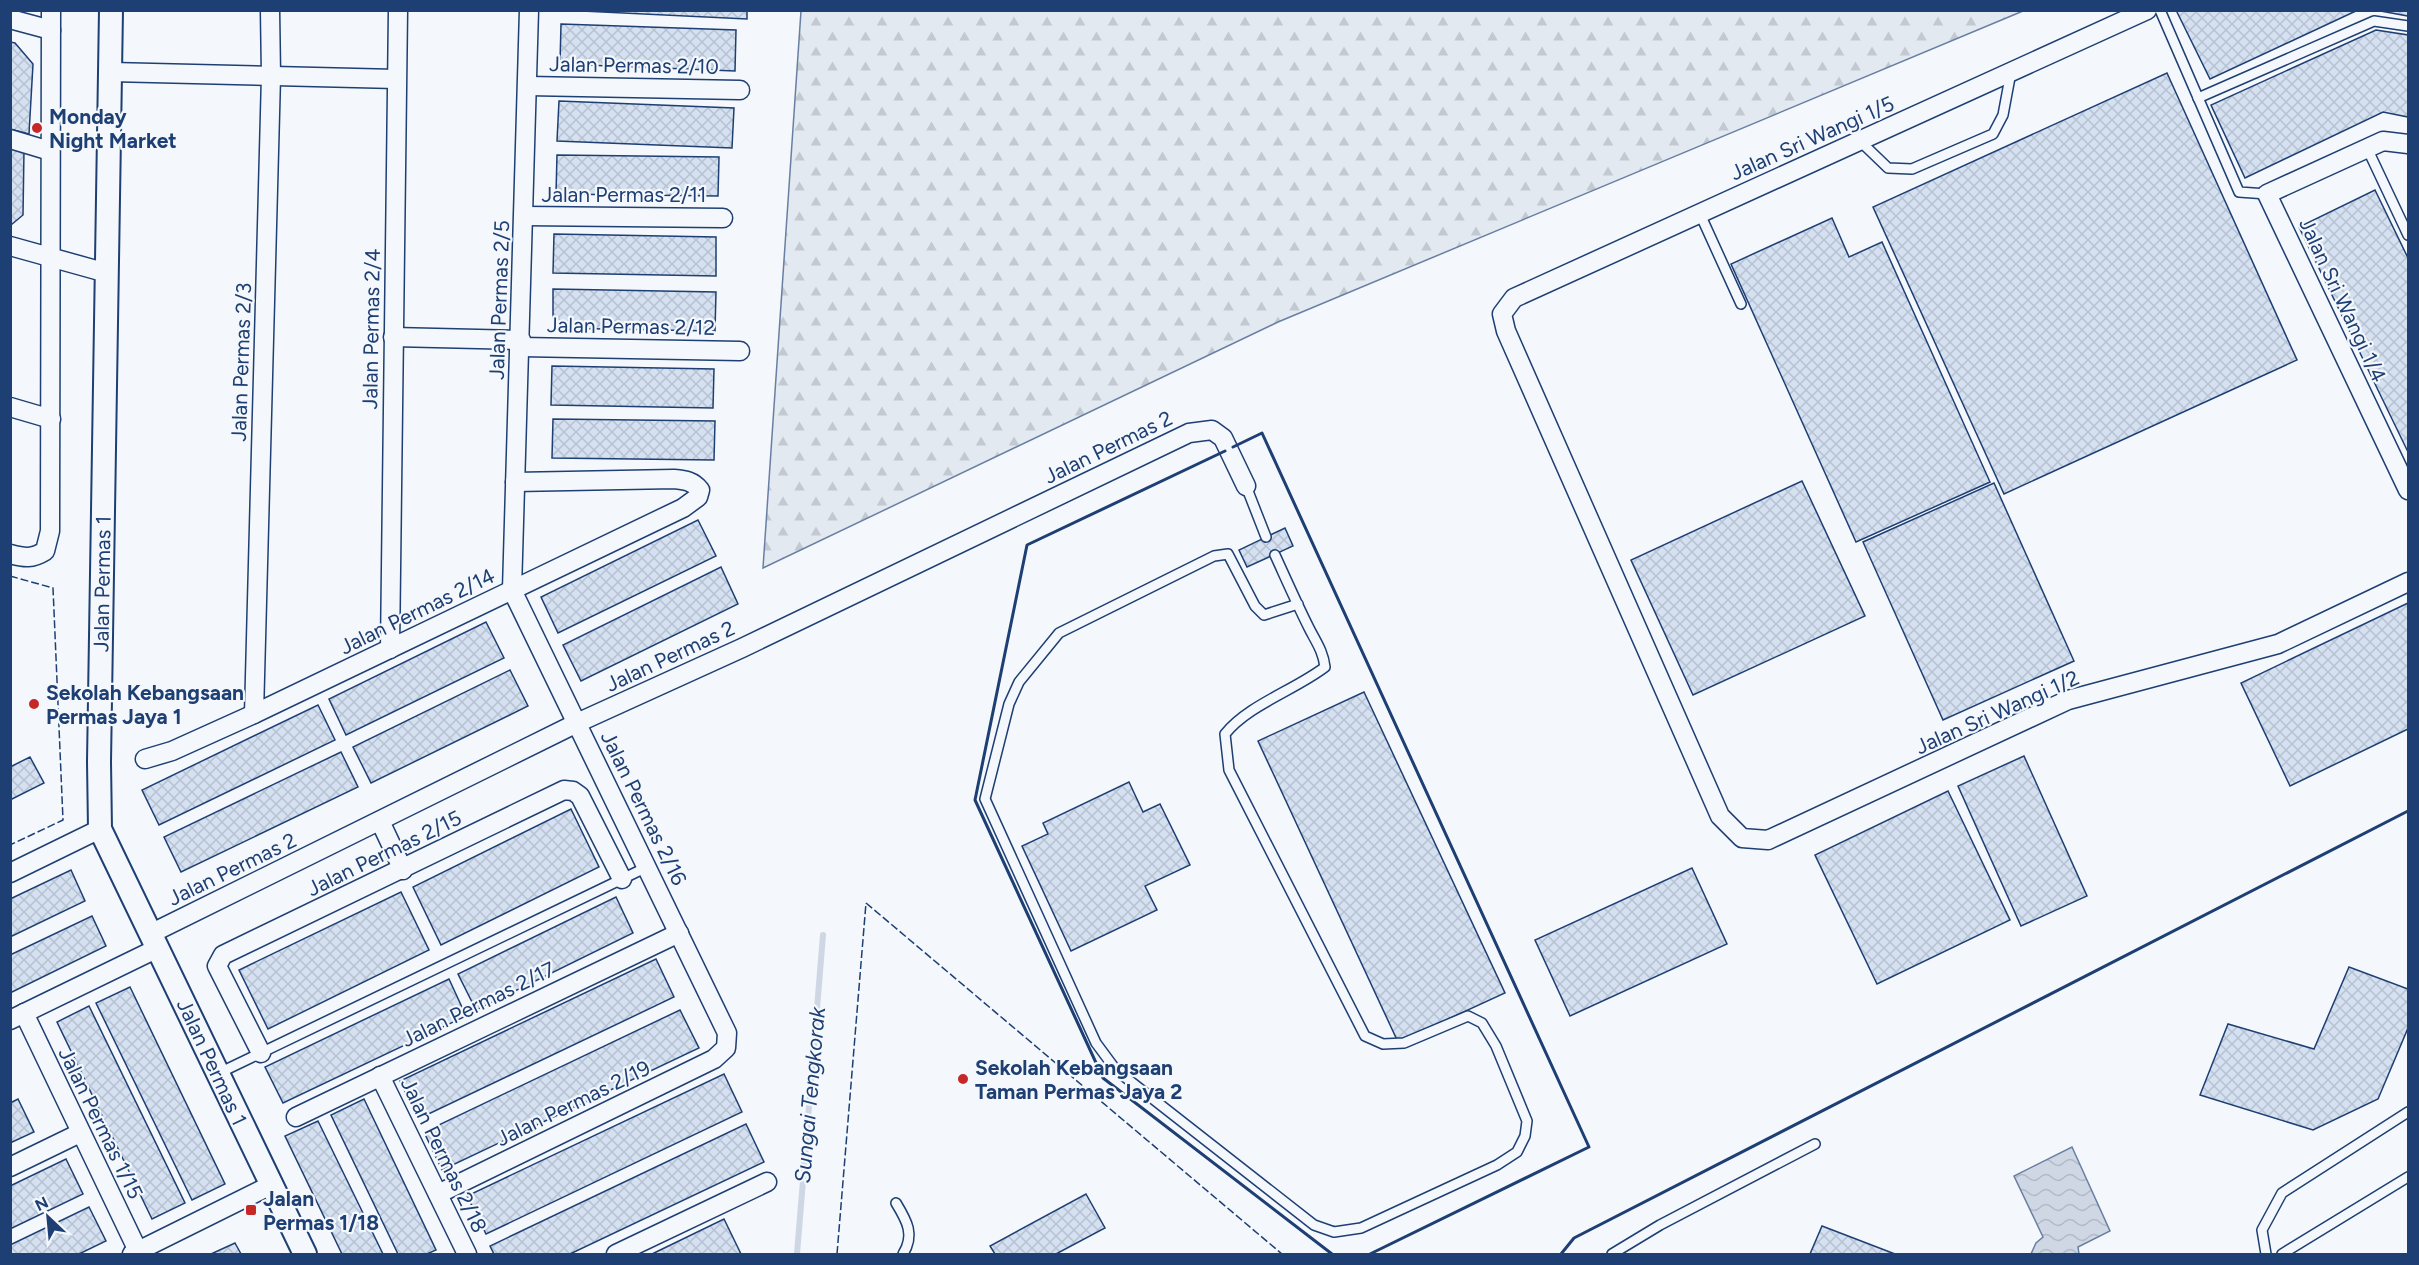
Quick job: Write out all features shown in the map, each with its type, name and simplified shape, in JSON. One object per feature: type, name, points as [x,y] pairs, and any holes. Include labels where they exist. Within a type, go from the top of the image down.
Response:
[{"type":"street","points":[[18,556],[35,557],[45,551],[49,541],[51,10]]},
{"type":"street","name":"Jalan Permas 1","points":[[111,10],[100,829],[304,1254]]},
{"type":"street","name":"Jalan Permas 2/3","points":[[254,714],[271,76],[270,10]]},
{"type":"street","name":"Jalan Permas 2/4","points":[[390,649],[398,10]]},
{"type":"street","name":"Jalan Permas 2/5","points":[[512,590],[529,10]]},
{"type":"street","name":"Jalan Sri Wangi 1/5","points":[[1742,838],[1720,816],[1506,331],[1502,314],[1514,298],[2147,10]]},
{"type":"street","points":[[10,19],[51,30]]},
{"type":"street","points":[[111,72],[396,79]]},
{"type":"street","name":"Jalan Permas 2/10","points":[[528,86],[740,90]]},
{"type":"street","points":[[10,140],[50,151]]},
{"type":"street","points":[[2268,194],[2383,141],[2409,144]]},
{"type":"street","name":"Jalan Sri Wangi 1/4","points":[[2268,194],[2409,490]]},
{"type":"street","name":"Jalan Permas 2/11","points":[[524,216],[723,218]]},
{"type":"street","points":[[10,246],[107,273]]},
{"type":"street","name":"Jalan Permas 2/12","points":[[393,337],[521,344],[740,351]]},
{"type":"street","points":[[10,407],[51,419]]},
{"type":"street","name":"Jalan Permas 2","points":[[17,1016],[380,821],[577,723],[742,648],[1189,433],[1212,430],[1223,438],[1246,486]]},
{"type":"street","name":"Jalan Permas 2/14","points":[[145,759],[172,751],[254,714],[683,508],[698,497],[700,490],[688,481],[674,479],[515,482]]},
{"type":"street","name":"Jalan Sri Wangi 1/2","points":[[1742,838],[1768,840],[2068,700],[2278,644],[2409,582]]},
{"type":"street","name":"Jalan Permas 2/16","points":[[512,590],[727,1033],[726,1048]]},
{"type":"street","name":"Jalan Permas 2/15","points":[[261,1053],[217,966],[218,960],[223,955],[403,870],[564,790],[573,791],[580,796],[622,879]]},
{"type":"street","points":[[380,821],[403,870]]},
{"type":"street","points":[[10,873],[100,829]]},
{"type":"street","name":"Jalan Permas 2/17","points":[[296,1117],[680,933]]},
{"type":"street","name":"Jalan Permas 1/15","points":[[17,1016],[80,1133],[135,1253]]},
{"type":"street","name":"Jalan Permas 2/19","points":[[438,1194],[714,1059],[726,1048]]},
{"type":"street","name":"Jalan Permas 2/18","points":[[380,1076],[467,1254]]},
{"type":"street","points":[[10,1167],[80,1133]]},
{"type":"street","points":[[616,1254],[767,1182]]},
{"type":"street","points":[[135,1253],[271,1185]]},
{"type":"lane","points":[[2160,10],[2239,192],[2268,194]]},
{"type":"lane","points":[[2198,98],[2374,21],[2409,26]]},
{"type":"lane","points":[[1860,141],[1888,168],[1912,170],[1993,134],[2003,116],[2012,72]]},
{"type":"lane","points":[[2367,148],[2409,235]]},
{"type":"lane","points":[[1700,214],[1741,304]]},
{"type":"lane","points":[[1246,486],[1266,537]]},
{"type":"lane","points":[[1275,555],[1323,651],[1325,667],[1235,721],[1225,734],[1229,770],[1365,1036],[1383,1044],[1404,1043],[1468,1016],[1482,1023],[1496,1046],[1527,1121],[1525,1136],[1517,1152],[1497,1165],[1361,1228],[1334,1232],[1314,1225],[1116,1070],[1096,1043],[985,799],[1009,704],[1019,682],[1059,633],[1214,556],[1228,554],[1255,606],[1264,615],[1298,604]]},
{"type":"lane","points":[[217,1074],[647,867]]},
{"type":"lane","points":[[2265,1254],[2262,1230],[2282,1193],[2409,1112]]},
{"type":"lane","points":[[1612,1254],[1660,1225],[1815,1144]]},
{"type":"lane","points":[[2282,1254],[2409,1177]]},
{"type":"lane","points":[[896,1203],[909,1225],[910,1244],[903,1254]]},
{"type":"green space","points":[[801,10],[2023,11],[1278,322],[763,568]]},
{"type":"water","points":[[2072,1147],[2110,1231],[2078,1247],[2079,1254],[2031,1254],[2036,1243],[2043,1237],[2014,1176]]},
{"type":"building","points":[[561,10],[747,10],[747,19]]},
{"type":"building","points":[[2176,10],[2358,10],[2210,79]]},
{"type":"building","points":[[2375,10],[2408,10],[2408,16]]},
{"type":"building","points":[[561,24],[736,30],[735,71],[560,64]]},
{"type":"building","points":[[2376,30],[2408,35],[2408,117],[2383,112],[2245,178],[2211,105]]},
{"type":"building","points":[[10,42],[15,43],[33,64],[29,134],[10,129]]},
{"type":"building","points":[[2167,73],[2297,360],[2004,494],[1873,207]]},
{"type":"building","points":[[559,101],[734,108],[732,148],[557,141]]},
{"type":"building","points":[[10,146],[24,150],[23,215],[11,225]]},
{"type":"building","points":[[557,155],[719,157],[718,196],[556,194]]},
{"type":"building","points":[[2375,190],[2408,258],[2408,452],[2299,227]]},
{"type":"building","points":[[1832,218],[1849,257],[1882,242],[1990,482],[1856,542],[1731,264]]},
{"type":"building","points":[[554,234],[716,237],[716,276],[553,273]]},
{"type":"building","points":[[553,289],[716,292],[715,331],[553,328]]},
{"type":"building","points":[[552,366],[714,369],[713,408],[551,405]]},
{"type":"building","points":[[553,419],[715,421],[714,460],[552,458]]},
{"type":"building","points":[[1802,481],[1865,616],[1693,695],[1631,560]]},
{"type":"building","points":[[1994,483],[2074,661],[1943,720],[1863,542]]},
{"type":"building","points":[[698,520],[716,556],[558,633],[541,597]]},
{"type":"building","points":[[1285,528],[1293,546],[1247,567],[1239,550]]},
{"type":"building","points":[[721,567],[738,604],[581,681],[563,645]]},
{"type":"building","points":[[2408,603],[2408,729],[2290,786],[2241,683]]},
{"type":"building","points":[[486,622],[504,658],[346,735],[329,699]]},
{"type":"building","points":[[510,670],[528,706],[371,783],[353,747]]},
{"type":"building","points":[[1364,692],[1505,993],[1398,1042],[1258,741]]},
{"type":"building","points":[[318,705],[335,740],[159,825],[142,790]]},
{"type":"building","points":[[341,752],[358,787],[181,872],[164,837]]},
{"type":"building","points":[[2024,756],[2087,896],[2021,926],[1958,786]]},
{"type":"building","points":[[30,757],[44,783],[10,800],[10,767]]},
{"type":"building","points":[[1129,782],[1143,812],[1160,804],[1190,865],[1145,886],[1157,910],[1071,951],[1022,846],[1048,834],[1043,823]]},
{"type":"building","points":[[1948,791],[2010,920],[1877,984],[1815,855]]},
{"type":"building","points":[[571,809],[599,867],[441,945],[413,887]]},
{"type":"building","points":[[1692,868],[1727,944],[1570,1016],[1535,940]]},
{"type":"building","points":[[71,870],[85,901],[10,937],[10,899]]},
{"type":"building","points":[[401,892],[429,950],[268,1029],[239,970]]},
{"type":"building","points":[[616,897],[633,933],[476,1010],[458,974]]},
{"type":"building","points":[[92,916],[106,946],[10,993],[10,955]]},
{"type":"building","points":[[656,959],[674,997],[418,1119],[400,1081]]},
{"type":"building","points":[[2349,967],[2408,989],[2408,1028],[2378,1099],[2313,1130],[2200,1095],[2228,1024],[2314,1049]]},
{"type":"building","points":[[449,979],[466,1016],[283,1103],[265,1067]]},
{"type":"building","points":[[130,987],[225,1184],[192,1200],[96,1003]]},
{"type":"building","points":[[89,1006],[185,1203],[152,1219],[57,1022]]},
{"type":"building","points":[[680,1010],[699,1048],[442,1170],[424,1132]]},
{"type":"building","points":[[724,1074],[742,1112],[486,1234],[467,1196]]},
{"type":"building","points":[[18,1099],[34,1132],[10,1143],[10,1103]]},
{"type":"building","points":[[364,1099],[436,1250],[427,1254],[398,1254],[331,1115]]},
{"type":"building","points":[[318,1121],[383,1254],[342,1254],[285,1136]]},
{"type":"building","points":[[746,1124],[764,1162],[570,1254],[494,1254],[490,1246]]},
{"type":"building","points":[[66,1159],[83,1194],[10,1229],[10,1186]]},
{"type":"building","points":[[1086,1194],[1105,1228],[1056,1254],[995,1254],[990,1246]]},
{"type":"building","points":[[89,1207],[106,1241],[79,1254],[10,1254],[10,1245]]},
{"type":"building","points":[[724,1219],[741,1254],[652,1254]]},
{"type":"building","points":[[1822,1226],[1895,1254],[1810,1254]]},
{"type":"building","points":[[235,1243],[241,1254],[211,1254]]},
{"type":"waterway","name":"Sungai Tengkorak","points":[[797,1254],[823,935]]},
{"type":"fence","points":[[10,576],[53,588],[63,820],[10,845]]},
{"type":"fence","points":[[866,903],[1282,1254]]},
{"type":"fence","points":[[837,1254],[866,903]]},
{"type":"wall","points":[[1233,447],[1262,433],[1589,1147],[1370,1254]]},
{"type":"wall","points":[[1225,451],[1027,545],[975,800],[1103,1078],[1332,1254]]},
{"type":"wall","points":[[1561,1254],[1574,1238],[2408,811]]},
{"type":"place","name":"Monday Night Market","points":[[37,128]]},
{"type":"place","name":"Sekolah Kebangsaan Permas Jaya 1","points":[[34,704]]},
{"type":"place","name":"Sekolah Kebangsaan Taman Permas Jaya 2","points":[[963,1079]]},
{"type":"place","name":"Jalan Permas 1/18","points":[[251,1210]]}]
